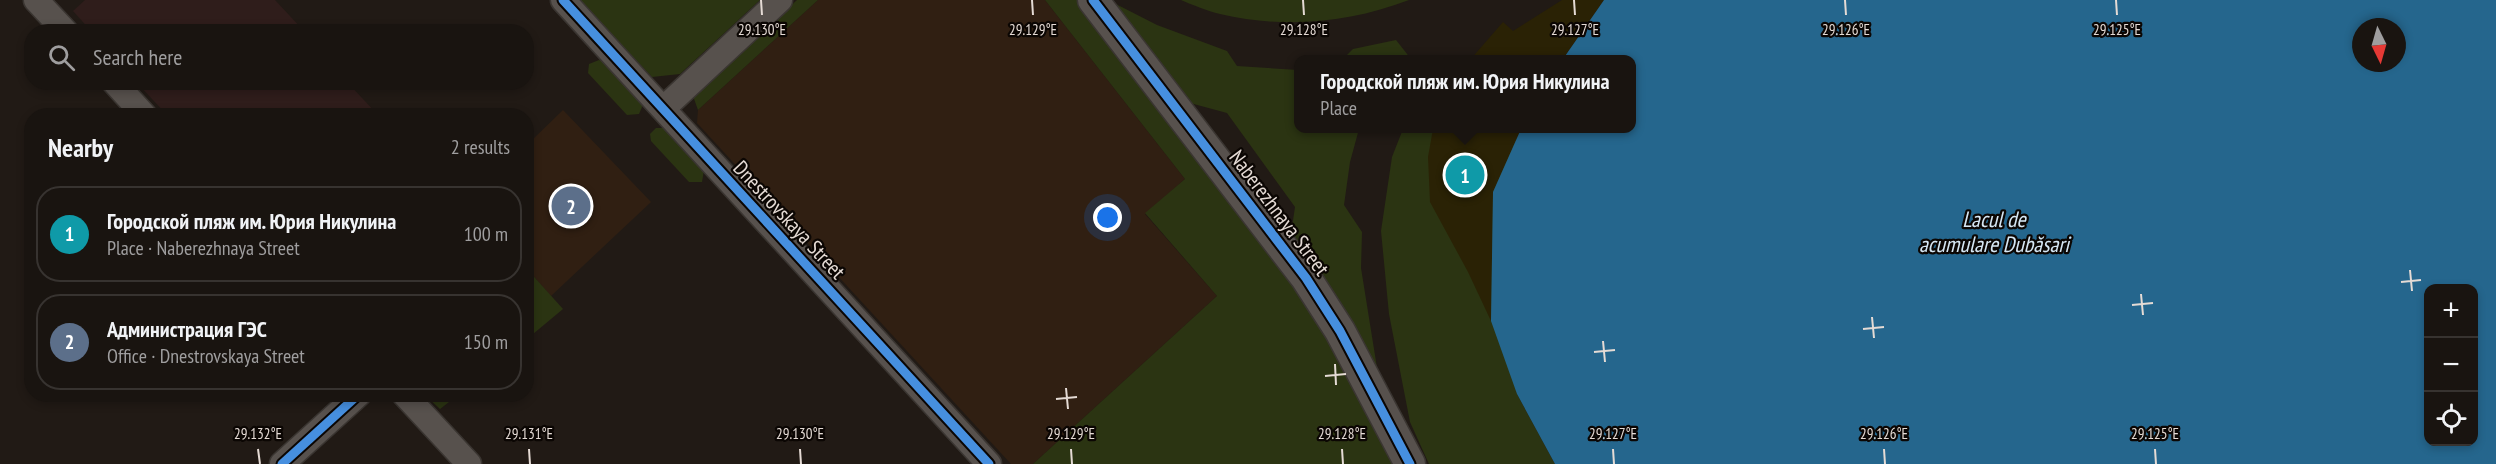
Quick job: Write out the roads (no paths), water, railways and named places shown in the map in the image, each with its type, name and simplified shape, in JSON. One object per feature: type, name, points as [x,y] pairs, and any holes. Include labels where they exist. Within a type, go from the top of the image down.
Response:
[{"type":"street","points":[[36,0],[58,24]]},
{"type":"street","name":"Dnestrovskaya Street","points":[[563,0],[989,464]]},
{"type":"street","points":[[664,108],[780,0]]},
{"type":"street","name":"Naberezhnaya Street","points":[[1093,0],[1306,278],[1340,331],[1410,464]]},
{"type":"street","points":[[121,90],[138,108]]},
{"type":"street","points":[[282,464],[350,402]]},
{"type":"street","points":[[411,402],[469,464]]},
{"type":"water","name":"Lacul de acumulare Dubăsari","points":[[1604,0],[2496,0],[2496,464],[1555,464],[1517,394],[1491,321],[1493,192],[1519,133],[1636,133],[1636,55],[1566,55]]},
{"type":"place","name":"Городской пляж им. Юрия Никулина","points":[[1465,175]]},
{"type":"place","name":"Администрация ГЭС","points":[[571,206]]}]
